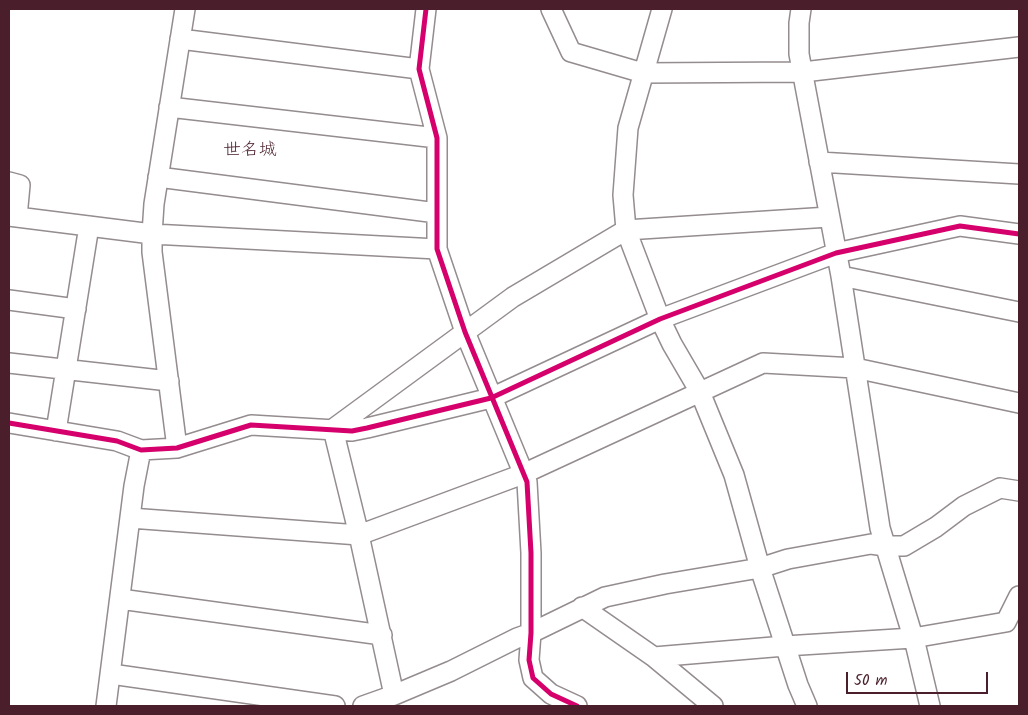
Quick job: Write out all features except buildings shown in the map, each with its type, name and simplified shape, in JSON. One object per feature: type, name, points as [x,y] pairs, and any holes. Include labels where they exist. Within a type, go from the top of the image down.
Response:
[{"type":"street","points":[[177,448],[152,252],[152,234],[158,177],[185,9]]},
{"type":"street","points":[[426,9],[419,69],[437,138],[436,249],[465,332],[527,482],[531,553],[529,660],[533,678],[551,694],[577,706]]},
{"type":"street","points":[[551,9],[571,52],[643,73],[803,72],[1019,47]]},
{"type":"street","points":[[662,9],[628,128],[623,195],[626,230],[660,319],[700,392],[734,475],[760,568],[798,685],[808,706]]},
{"type":"street","points":[[801,9],[799,54],[840,276],[880,528],[913,638],[930,706]]},
{"type":"street","points":[[180,39],[419,69]]},
{"type":"street","points":[[169,107],[437,138]]},
{"type":"street","points":[[819,162],[1019,174]]},
{"type":"street","points":[[158,177],[437,213]]},
{"type":"street","points":[[9,182],[20,185],[13,217],[152,234],[436,249]]},
{"type":"street","points":[[333,430],[513,297],[626,230],[829,217]]},
{"type":"street","points":[[56,431],[90,226]]},
{"type":"street","points":[[9,423],[117,441],[141,450],[177,448],[251,425],[352,431],[491,398],[660,319],[836,253],[960,226],[1019,234]]},
{"type":"street","points":[[840,276],[1019,312]]},
{"type":"street","points":[[9,300],[76,309]]},
{"type":"street","points":[[9,363],[169,381]]},
{"type":"street","points":[[130,518],[359,535],[523,474],[763,363],[855,368],[1019,403]]},
{"type":"street","points":[[333,430],[359,535],[394,695]]},
{"type":"street","points":[[106,706],[130,518],[141,450]]},
{"type":"street","points":[[362,706],[451,671],[605,597],[665,584],[760,568],[788,559],[871,544],[904,546],[936,527],[964,506],[1000,488],[1019,491]]},
{"type":"street","points":[[654,657],[913,638],[1006,622],[1019,596]]},
{"type":"street","points":[[120,598],[382,635]]},
{"type":"street","points":[[582,607],[654,657],[713,706]]},
{"type":"street","points":[[111,674],[334,706]]},
{"type":"cycle path","points":[[426,9],[419,69],[437,138],[437,249],[465,332],[527,482],[531,553],[529,660],[533,678],[551,694],[577,706]]},
{"type":"cycle path","points":[[9,423],[117,441],[141,450],[177,448],[251,425],[352,431],[491,398],[660,319],[836,253],[960,226],[1019,234]]},
{"type":"district","name":"世名城","points":[[250,152]]}]
